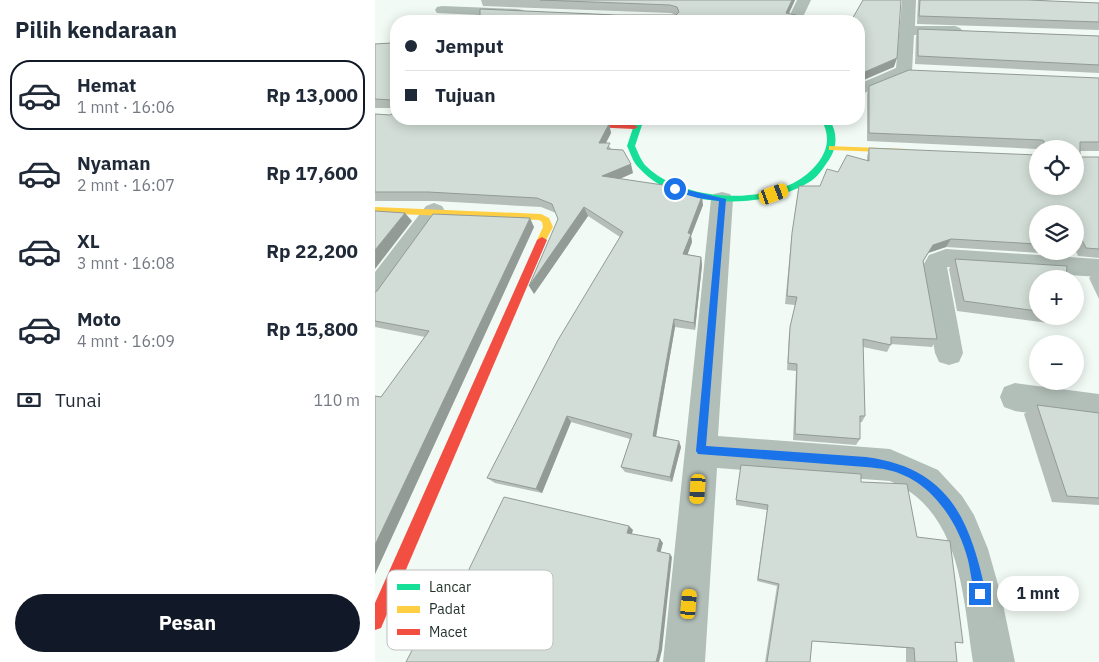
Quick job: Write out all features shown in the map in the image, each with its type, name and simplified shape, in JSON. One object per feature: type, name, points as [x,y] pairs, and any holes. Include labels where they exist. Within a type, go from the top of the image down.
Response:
[{"type":"street","points":[[797,15],[804,0]]},
{"type":"street","points":[[904,71],[909,0]]},
{"type":"street","points":[[442,10],[532,13]]},
{"type":"street","points":[[908,30],[965,32]]},
{"type":"street","points":[[865,87],[904,71],[924,72]]},
{"type":"street","points":[[636,125],[632,140],[634,154],[642,168],[656,179],[675,189],[698,196],[723,199],[774,194],[796,186],[813,175],[825,162],[832,148],[832,135],[828,125]]},
{"type":"street","points":[[832,148],[920,152]]},
{"type":"street","points":[[684,662],[723,199]]},
{"type":"street","points":[[375,210],[541,217],[546,220],[548,227],[398,570]]},
{"type":"street","points":[[375,291],[434,211]]},
{"type":"street","points":[[949,353],[933,269],[938,261],[946,258],[1099,268]]},
{"type":"street","points":[[1015,397],[1099,408]]},
{"type":"street","points":[[701,451],[890,465],[912,474],[936,490],[954,514],[966,537],[973,559],[995,662]]},
{"type":"street","points":[[375,622],[387,595]]},
{"type":"building","points":[[540,0],[792,0],[786,13],[796,15],[676,15],[679,12],[677,7],[670,5]]},
{"type":"building","points":[[863,0],[901,0],[897,58],[865,72],[865,15],[854,15]]},
{"type":"building","points":[[920,0],[1028,0],[1099,3],[1099,22],[919,16]]},
{"type":"building","points":[[480,9],[616,15],[480,15]]},
{"type":"building","points":[[918,29],[1099,36],[1099,65],[918,56]]},
{"type":"building","points":[[390,43],[390,100],[375,99],[375,44]]},
{"type":"building","points":[[909,70],[1099,78],[1099,142],[869,133],[869,86]]},
{"type":"building","points":[[375,114],[390,115],[390,125],[608,125],[599,143],[610,143],[607,149],[623,150],[631,164],[602,176],[663,185],[702,196],[688,233],[691,234],[683,254],[701,257],[694,323],[674,319],[653,436],[679,441],[670,477],[621,467],[632,434],[567,416],[536,489],[487,478],[558,340],[623,232],[584,207],[529,286],[558,219],[552,204],[537,198],[428,192],[375,192]]},
{"type":"building","points":[[869,148],[1029,155],[1029,195],[1084,195],[1084,157],[1099,157],[1099,249],[1086,248],[1084,244],[1084,205],[1029,205],[1029,244],[951,239],[933,245],[923,261],[937,339],[891,337],[891,345],[863,339],[865,416],[860,416],[860,439],[795,434],[797,364],[788,363],[790,327],[797,297],[787,296],[792,233],[799,186],[820,186],[827,169],[838,172],[847,155],[869,161]]},
{"type":"building","points":[[375,211],[405,213],[375,250]]},
{"type":"building","points":[[433,214],[530,218],[375,545],[375,396],[381,397],[429,331],[375,321],[375,292]]},
{"type":"building","points":[[955,259],[1067,266],[1067,270],[1029,270],[1029,310],[964,301]]},
{"type":"building","points":[[1037,405],[1099,413],[1099,498],[1067,496]]},
{"type":"building","points":[[741,465],[861,474],[861,482],[907,484],[917,537],[950,541],[963,643],[955,642],[957,662],[915,662],[914,648],[812,641],[810,662],[767,662],[779,584],[758,579],[768,505],[736,500]]},
{"type":"building","points":[[504,497],[629,526],[627,533],[660,539],[657,551],[670,554],[656,662],[406,662],[412,650],[553,650],[553,570],[469,570]]},
{"type":"traffic: fast","points":[[638,125],[631,146],[644,169],[661,181],[680,190],[701,196],[723,198],[767,195],[787,189],[809,178],[829,155],[832,141],[829,125]]},
{"type":"traffic: slow","points":[[832,148],[905,151]]},
{"type":"traffic: slow","points":[[375,210],[541,217],[546,220],[548,227],[542,240]]},
{"type":"traffic: jam","points":[[592,125],[634,127]]},
{"type":"traffic: jam","points":[[398,570],[542,240]]},
{"type":"traffic: jam","points":[[375,622],[387,595]]},
{"type":"route","points":[[675,189],[698,196],[723,199],[701,451],[866,462],[890,465],[912,474],[936,490],[954,514],[966,537],[973,559],[980,594]]}]
